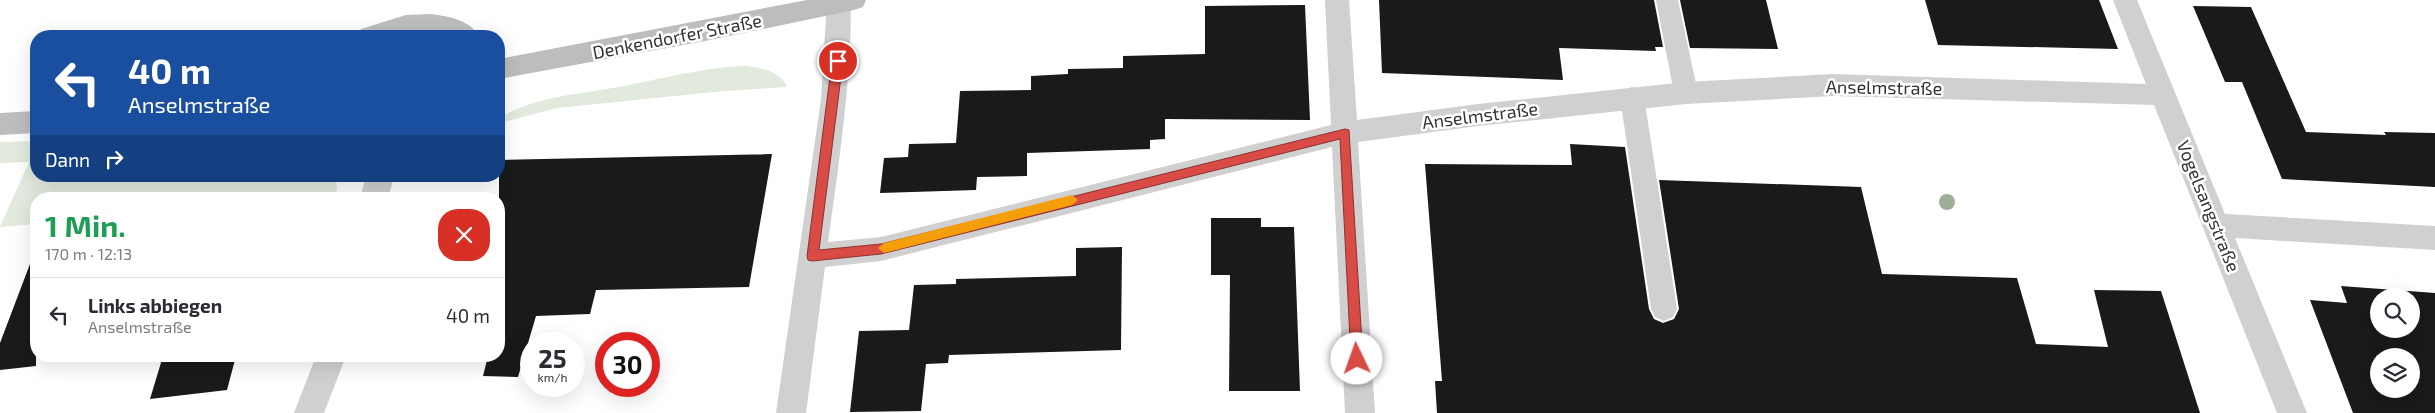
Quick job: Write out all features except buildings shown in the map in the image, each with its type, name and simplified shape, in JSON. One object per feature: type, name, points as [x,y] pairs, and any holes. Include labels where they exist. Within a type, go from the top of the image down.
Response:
[{"type":"main road","name":"Denkendorfer Straße","points":[[505,68],[686,35],[846,2]]},
{"type":"main road","points":[[386,30],[418,23],[439,25],[451,30]]},
{"type":"main road","points":[[0,124],[30,122]]},
{"type":"street","points":[[1337,0],[1360,413]]},
{"type":"street","name":"Vogelsangstraße","points":[[2125,0],[2292,413]]},
{"type":"street","points":[[791,413],[836,83],[839,33],[846,2]]},
{"type":"street","name":"Anselmstraße","points":[[812,256],[881,249],[1345,133],[1390,126],[1686,93],[1833,85],[2162,95]]},
{"type":"street","points":[[2216,224],[2435,238]]},
{"type":"street","points":[[309,413],[329,362]]},
{"type":"lane","points":[[1667,0],[1686,93]]},
{"type":"lane","points":[[1632,98],[1664,310]]},
{"type":"shaded area","points":[[744,66],[769,71],[784,81],[787,87],[724,91],[557,108],[505,121],[505,115],[544,100],[698,71]]},
{"type":"shaded area","points":[[30,141],[30,182],[336,182],[337,190],[335,192],[30,192],[30,224],[0,227],[29,162],[0,163],[0,142]]},
{"type":"slow traffic","points":[[884,248],[1072,200]]},
{"type":"route","points":[[838,61],[812,256],[881,249],[1345,133],[1357,359]]}]
